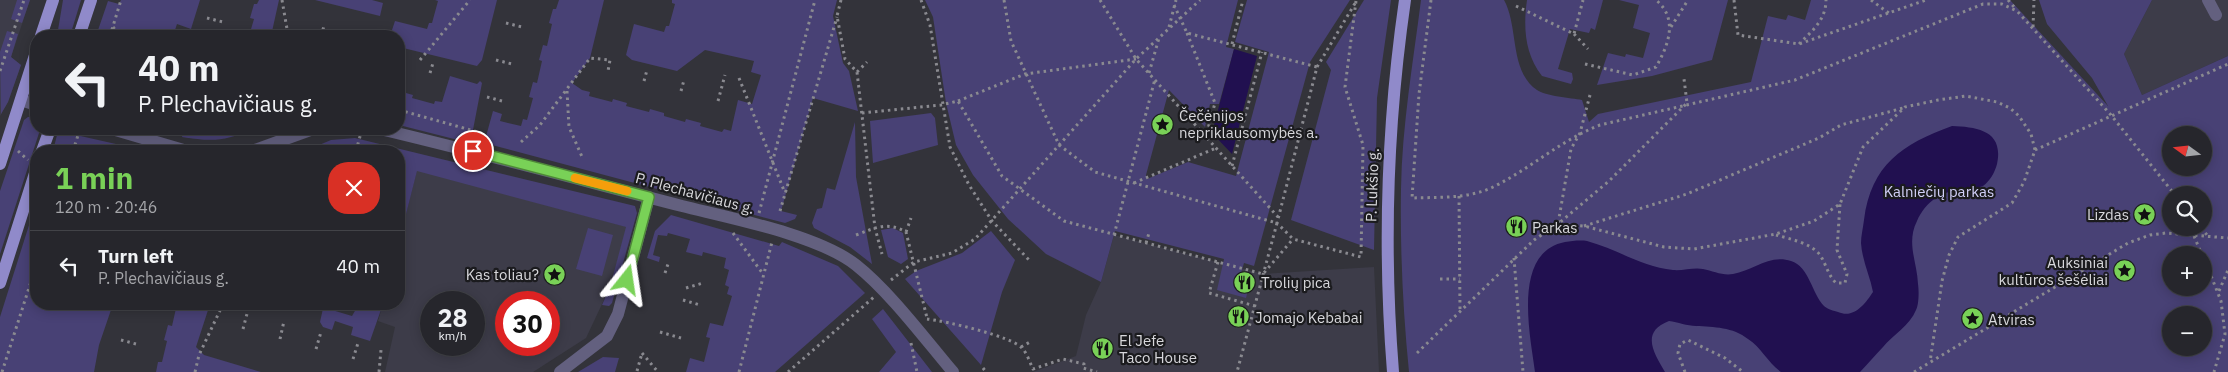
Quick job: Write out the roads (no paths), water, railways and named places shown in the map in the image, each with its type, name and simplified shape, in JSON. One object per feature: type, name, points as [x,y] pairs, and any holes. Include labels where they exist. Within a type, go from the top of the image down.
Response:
[{"type":"main road","points":[[43,30],[53,0]]},
{"type":"main road","points":[[82,30],[91,0]]},
{"type":"main road","name":"P. Lukšio g.","points":[[1393,372],[1387,280],[1387,190],[1392,109],[1405,0]]},
{"type":"main road","points":[[0,164],[30,71]]},
{"type":"main road","points":[[0,283],[30,189]]},
{"type":"street","points":[[2208,0],[2216,15]]},
{"type":"street","points":[[21,100],[30,103]]},
{"type":"street","points":[[132,135],[167,145]]},
{"type":"street","points":[[269,145],[296,135]]},
{"type":"street","name":"P. Plechavičiaus g.","points":[[404,135],[720,216],[833,250],[857,265],[906,316],[953,372]]},
{"type":"street","points":[[560,372],[607,336],[618,314],[649,197]]},
{"type":"place","name":"Čečėnijos nepriklausomybės a.","points":[[1163,124]]},
{"type":"place","name":"Lizdas","points":[[2145,214]]},
{"type":"place","name":"Parkas","points":[[1516,227]]},
{"type":"place","name":"Auksiniai kultūros šešėliai","points":[[2124,271]]},
{"type":"place","name":"Kas toliau?","points":[[555,274]]},
{"type":"place","name":"Trolių pica","points":[[1245,282]]},
{"type":"place","name":"Jomajo Kebabai","points":[[1239,317]]},
{"type":"place","name":"Atviras","points":[[1972,319]]},
{"type":"place","name":"El Jefe Taco House","points":[[1103,349]]},
{"type":"park label","name":"Kalniečių parkas","points":[[1939,191]]}]
